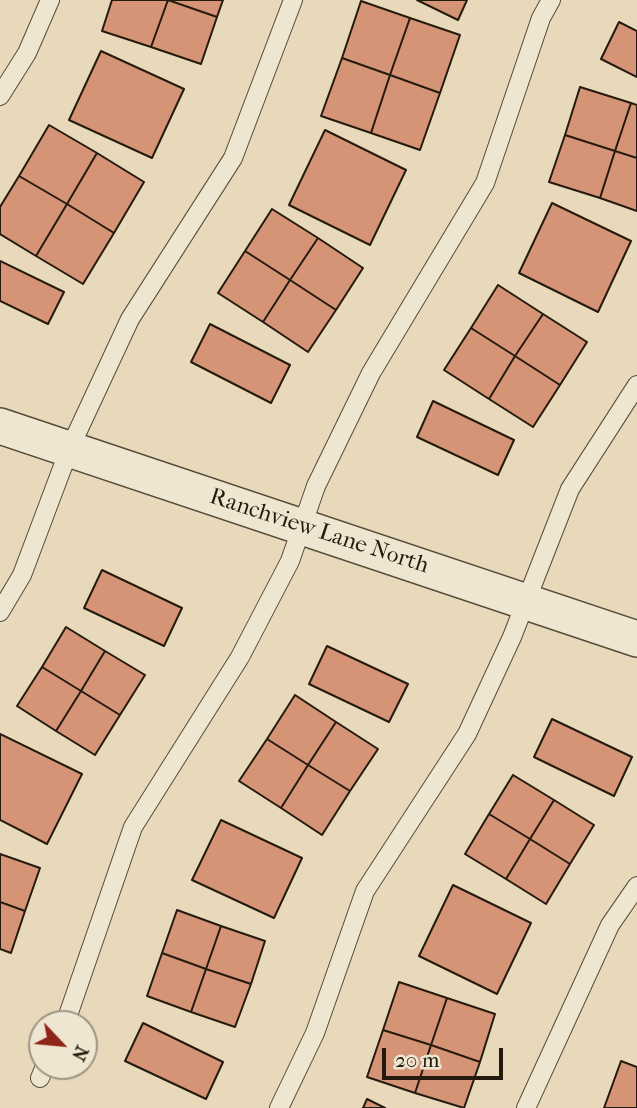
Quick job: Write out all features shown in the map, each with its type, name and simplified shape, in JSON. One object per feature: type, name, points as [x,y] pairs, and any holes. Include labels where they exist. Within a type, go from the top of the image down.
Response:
[{"type":"street","name":"Ranchview Lane North","points":[[0,426],[525,599],[637,639]]},
{"type":"lane","points":[[0,96],[26,53],[50,0]]},
{"type":"lane","points":[[0,612],[22,575],[69,450],[130,319],[233,158],[293,0]]},
{"type":"lane","points":[[70,1010],[133,827],[240,657],[290,561],[316,485],[371,373],[485,183],[541,18],[551,0]]},
{"type":"lane","points":[[279,1108],[315,1033],[365,891],[467,734],[512,637],[570,489],[637,385]]},
{"type":"lane","points":[[526,1108],[610,925],[637,886]]},
{"type":"building","points":[[112,0],[168,0],[151,47],[102,31]]},
{"type":"building","points":[[168,0],[217,17],[201,64],[151,47]]},
{"type":"building","points":[[168,0],[223,0],[217,17]]},
{"type":"building","points":[[417,0],[467,0],[458,20]]},
{"type":"building","points":[[361,1],[410,18],[390,75],[342,58]]},
{"type":"building","points":[[410,18],[460,35],[440,93],[390,75]]},
{"type":"building","points":[[619,22],[637,31],[637,77],[601,59]]},
{"type":"building","points":[[101,51],[184,89],[152,158],[69,120]]},
{"type":"building","points":[[342,58],[390,75],[371,133],[321,116]]},
{"type":"building","points":[[390,75],[440,93],[420,150],[371,133]]},
{"type":"building","points":[[580,87],[631,103],[615,151],[565,135]]},
{"type":"building","points":[[631,103],[637,105],[637,158],[615,151]]},
{"type":"building","points":[[49,125],[97,153],[67,204],[19,176]]},
{"type":"building","points":[[325,130],[406,170],[370,245],[289,205]]},
{"type":"building","points":[[565,135],[615,151],[600,198],[549,182]]},
{"type":"building","points":[[615,151],[637,158],[637,211],[600,198]]},
{"type":"building","points":[[97,153],[144,182],[114,233],[67,204]]},
{"type":"building","points":[[19,176],[67,204],[36,256],[0,234],[0,207]]},
{"type":"building","points":[[552,203],[631,241],[598,312],[519,273]]},
{"type":"building","points":[[67,204],[114,233],[83,284],[36,256]]},
{"type":"building","points":[[272,209],[318,238],[290,280],[245,251]]},
{"type":"building","points":[[318,238],[363,268],[336,310],[290,280]]},
{"type":"building","points":[[245,251],[290,280],[263,322],[218,293]]},
{"type":"building","points":[[0,261],[64,292],[48,324],[0,301]]},
{"type":"building","points":[[290,280],[336,310],[308,352],[263,322]]},
{"type":"building","points":[[498,285],[543,314],[515,356],[471,328]]},
{"type":"building","points":[[543,314],[587,342],[560,385],[515,356]]},
{"type":"building","points":[[210,324],[290,365],[271,403],[191,362]]},
{"type":"building","points":[[471,328],[515,356],[489,399],[444,370]]},
{"type":"building","points":[[515,356],[560,385],[533,427],[489,399]]},
{"type":"building","points":[[433,401],[514,440],[498,475],[417,437]]},
{"type":"building","points":[[102,570],[182,608],[164,646],[84,608]]},
{"type":"building","points":[[66,627],[105,651],[81,691],[42,667]]},
{"type":"building","points":[[327,646],[408,684],[389,722],[309,684]]},
{"type":"building","points":[[105,651],[145,675],[120,715],[81,691]]},
{"type":"building","points":[[42,667],[81,691],[56,731],[17,706]]},
{"type":"building","points":[[81,691],[120,715],[95,755],[56,731]]},
{"type":"building","points":[[295,695],[336,722],[308,765],[267,739]]},
{"type":"building","points":[[552,719],[632,757],[614,796],[534,757]]},
{"type":"building","points":[[336,722],[378,749],[350,791],[308,765]]},
{"type":"building","points":[[0,734],[82,774],[47,844],[0,820]]},
{"type":"building","points":[[267,739],[308,765],[281,808],[239,781]]},
{"type":"building","points":[[308,765],[350,791],[322,835],[281,808]]},
{"type":"building","points":[[513,775],[554,800],[530,839],[489,814]]},
{"type":"building","points":[[554,800],[594,825],[570,864],[530,839]]},
{"type":"building","points":[[489,814],[530,839],[506,879],[465,854]]},
{"type":"building","points":[[221,820],[302,858],[274,918],[192,880]]},
{"type":"building","points":[[530,839],[570,864],[546,904],[506,879]]},
{"type":"building","points":[[0,854],[40,868],[25,911],[0,902]]},
{"type":"building","points":[[453,885],[531,923],[497,994],[419,956]]},
{"type":"building","points":[[0,902],[25,911],[11,953],[0,949]]},
{"type":"building","points":[[177,910],[221,926],[206,969],[162,953]]},
{"type":"building","points":[[221,926],[265,941],[251,984],[206,969]]},
{"type":"building","points":[[162,953],[206,969],[191,1012],[147,996]]},
{"type":"building","points":[[206,969],[251,984],[235,1027],[191,1012]]},
{"type":"building","points":[[399,982],[447,998],[431,1045],[383,1030]]},
{"type":"building","points":[[447,998],[495,1014],[480,1062],[431,1045]]},
{"type":"building","points":[[143,1023],[223,1062],[206,1099],[125,1061]]},
{"type":"building","points":[[383,1030],[431,1045],[415,1093],[367,1077]]},
{"type":"building","points":[[431,1045],[480,1062],[464,1108],[415,1093]]},
{"type":"building","points":[[621,1061],[637,1067],[637,1108],[604,1108]]},
{"type":"building","points":[[367,1099],[385,1108],[363,1108]]}]
